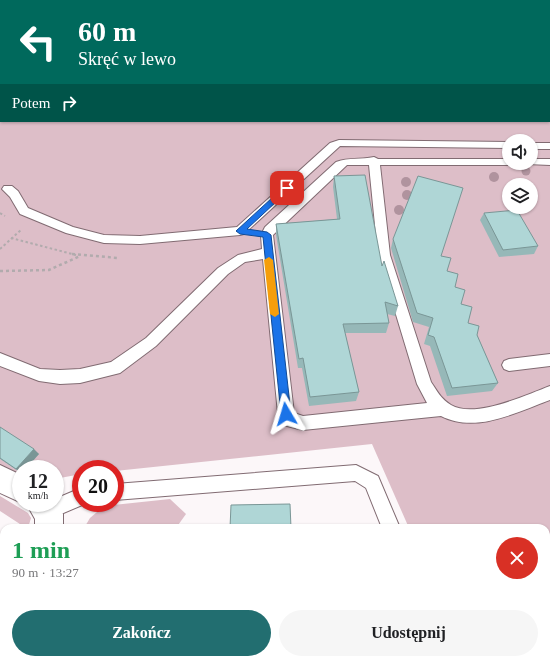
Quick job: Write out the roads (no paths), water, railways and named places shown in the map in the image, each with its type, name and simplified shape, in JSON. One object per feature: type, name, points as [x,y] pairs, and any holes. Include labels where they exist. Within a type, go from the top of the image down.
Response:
[{"type":"street","points":[[0,478],[12,485]]},
{"type":"lane","points":[[240,231],[338,143],[502,146]]},
{"type":"lane","points":[[538,146],[550,146]]},
{"type":"lane","points":[[442,409],[303,424],[289,420],[286,414],[267,235],[269,230],[340,164],[352,160],[502,162]]},
{"type":"lane","points":[[374,160],[384,255],[424,384],[434,403],[442,409],[456,415],[468,417],[485,416],[550,393]]},
{"type":"lane","points":[[538,162],[550,162]]},
{"type":"lane","points":[[8,189],[14,194],[20,207],[24,211],[70,230],[104,239],[140,240],[240,231],[267,235]]},
{"type":"lane","points":[[0,359],[39,375],[80,376],[115,368],[151,342],[210,282],[223,271],[242,258],[268,253]]},
{"type":"lane","points":[[509,365],[550,360]]},
{"type":"lane","points":[[124,491],[356,473],[372,482],[389,524]]},
{"type":"lane","points":[[46,516],[72,502]]}]
